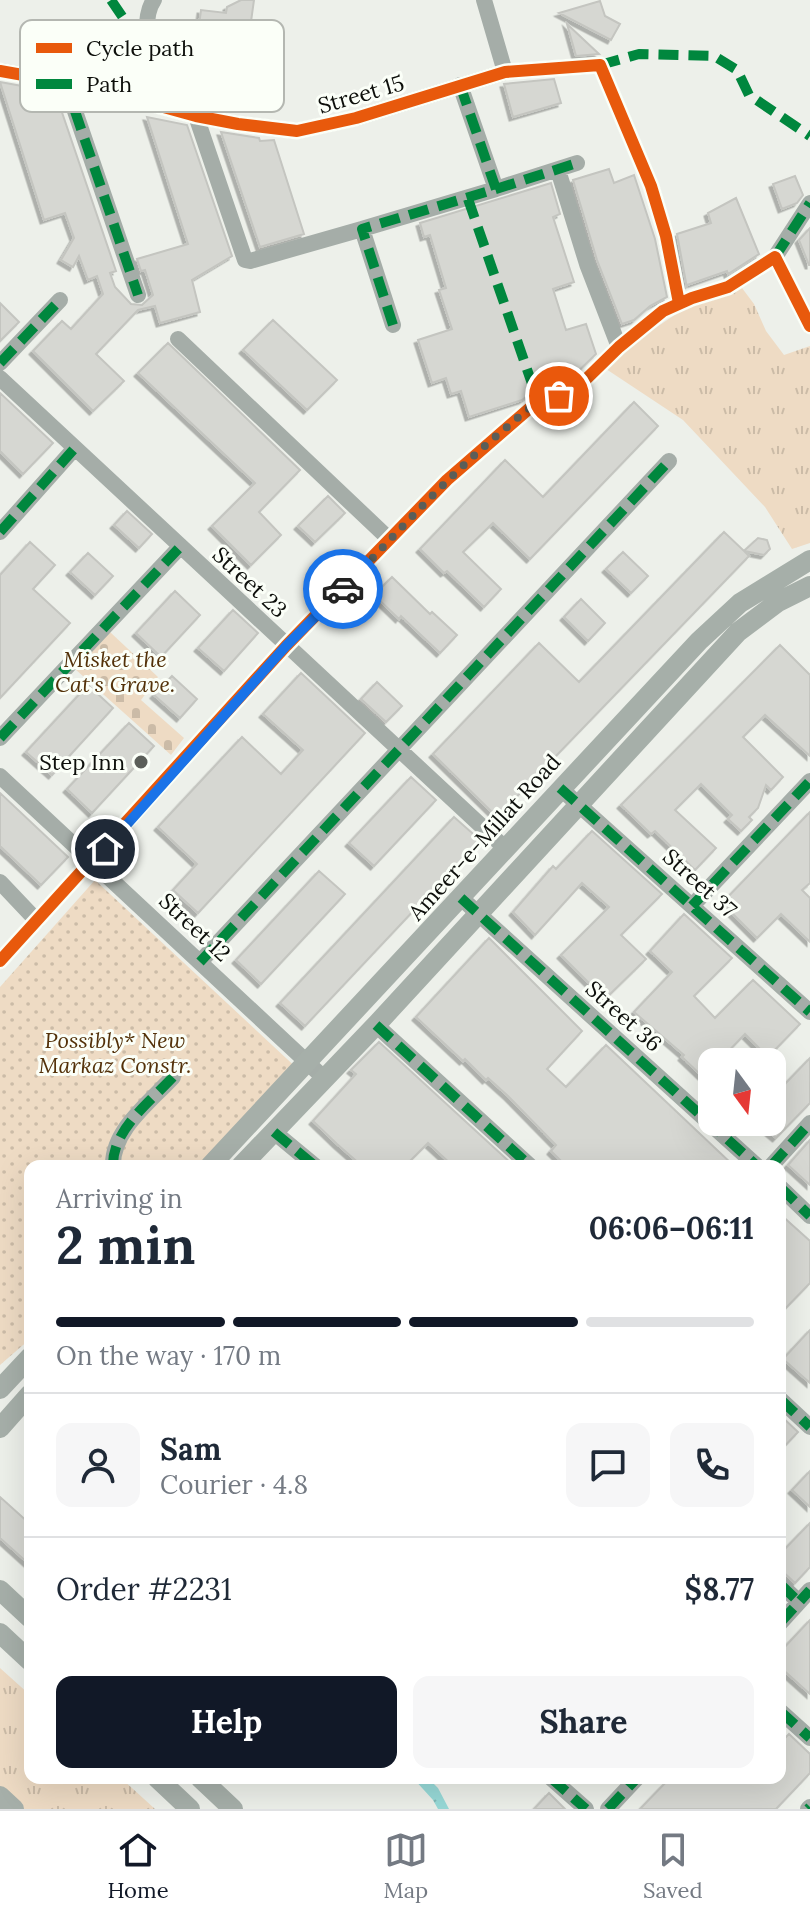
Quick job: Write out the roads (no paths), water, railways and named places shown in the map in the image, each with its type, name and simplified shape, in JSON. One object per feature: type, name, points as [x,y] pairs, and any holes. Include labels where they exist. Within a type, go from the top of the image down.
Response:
[{"type":"main road","name":"Ameer-e-Millat Road","points":[[216,1160],[560,788],[729,611],[810,560]]},
{"type":"main road","points":[[247,1160],[376,1025],[738,632],[778,602],[810,586]]},
{"type":"main road","points":[[0,1389],[24,1363]]},
{"type":"main road","points":[[0,1428],[24,1401]]},
{"type":"main road","points":[[0,1590],[24,1612]]},
{"type":"main road","points":[[0,1633],[24,1655]]},
{"type":"main road","points":[[163,1784],[190,1809]]},
{"type":"main road","points":[[206,1784],[233,1809]]},
{"type":"main road","points":[[0,1796],[14,1809]]},
{"type":"street","points":[[148,20],[149,7],[154,0]]},
{"type":"street","points":[[484,0],[505,72]]},
{"type":"street","name":"Street 15","points":[[181,112],[297,131],[356,118],[505,72],[600,65],[651,186],[666,236],[679,303]]},
{"type":"street","name":"Street 15","points":[[0,71],[20,74]]},
{"type":"street","points":[[460,85],[496,189]]},
{"type":"street","points":[[75,112],[138,295]]},
{"type":"street","points":[[196,116],[245,260],[250,261],[577,163]]},
{"type":"street","points":[[558,170],[587,264],[619,347]]},
{"type":"street","points":[[0,961],[286,646],[447,480],[538,401],[573,392],[619,347],[663,311],[728,287],[775,257],[810,203]]},
{"type":"street","points":[[362,229],[393,325]]},
{"type":"street","points":[[775,257],[810,326]]},
{"type":"street","points":[[0,363],[60,300]]},
{"type":"street","points":[[178,339],[388,538]]},
{"type":"street","name":"Street 23","points":[[0,378],[506,849]]},
{"type":"street","points":[[0,532],[74,449]]},
{"type":"street","points":[[200,962],[669,461]]},
{"type":"street","points":[[0,738],[180,547]]},
{"type":"street","name":"Street 12","points":[[0,776],[324,1078]]},
{"type":"street","points":[[692,906],[810,781]]},
{"type":"street","name":"Street 37","points":[[560,788],[692,906],[806,1001]]},
{"type":"street","points":[[0,882],[37,921]]},
{"type":"street","name":"Street 36","points":[[461,898],[750,1160]]},
{"type":"street","points":[[376,1025],[523,1160]]},
{"type":"street","points":[[113,1160],[120,1135],[173,1077]]},
{"type":"street","points":[[776,1160],[810,1123]]},
{"type":"street","points":[[274,1132],[308,1160]]},
{"type":"street","points":[[786,1193],[810,1216]]},
{"type":"street","points":[[786,1405],[810,1427]]},
{"type":"street","points":[[786,1587],[806,1597],[786,1617]]},
{"type":"street","points":[[786,1716],[810,1738]]},
{"type":"street","points":[[558,1784],[586,1809]]},
{"type":"street","points":[[608,1809],[631,1784]]},
{"type":"water","points":[[418,1784],[434,1784],[449,1809],[438,1809]]},
{"type":"place","name":"Step Inn","points":[[141,762]]},
{"type":"park label","name":"Misket the Cat's Grave.","points":[[115,672]]},
{"type":"park label","name":"Possibly* New Markaz Constr.","points":[[115,1052]]}]
